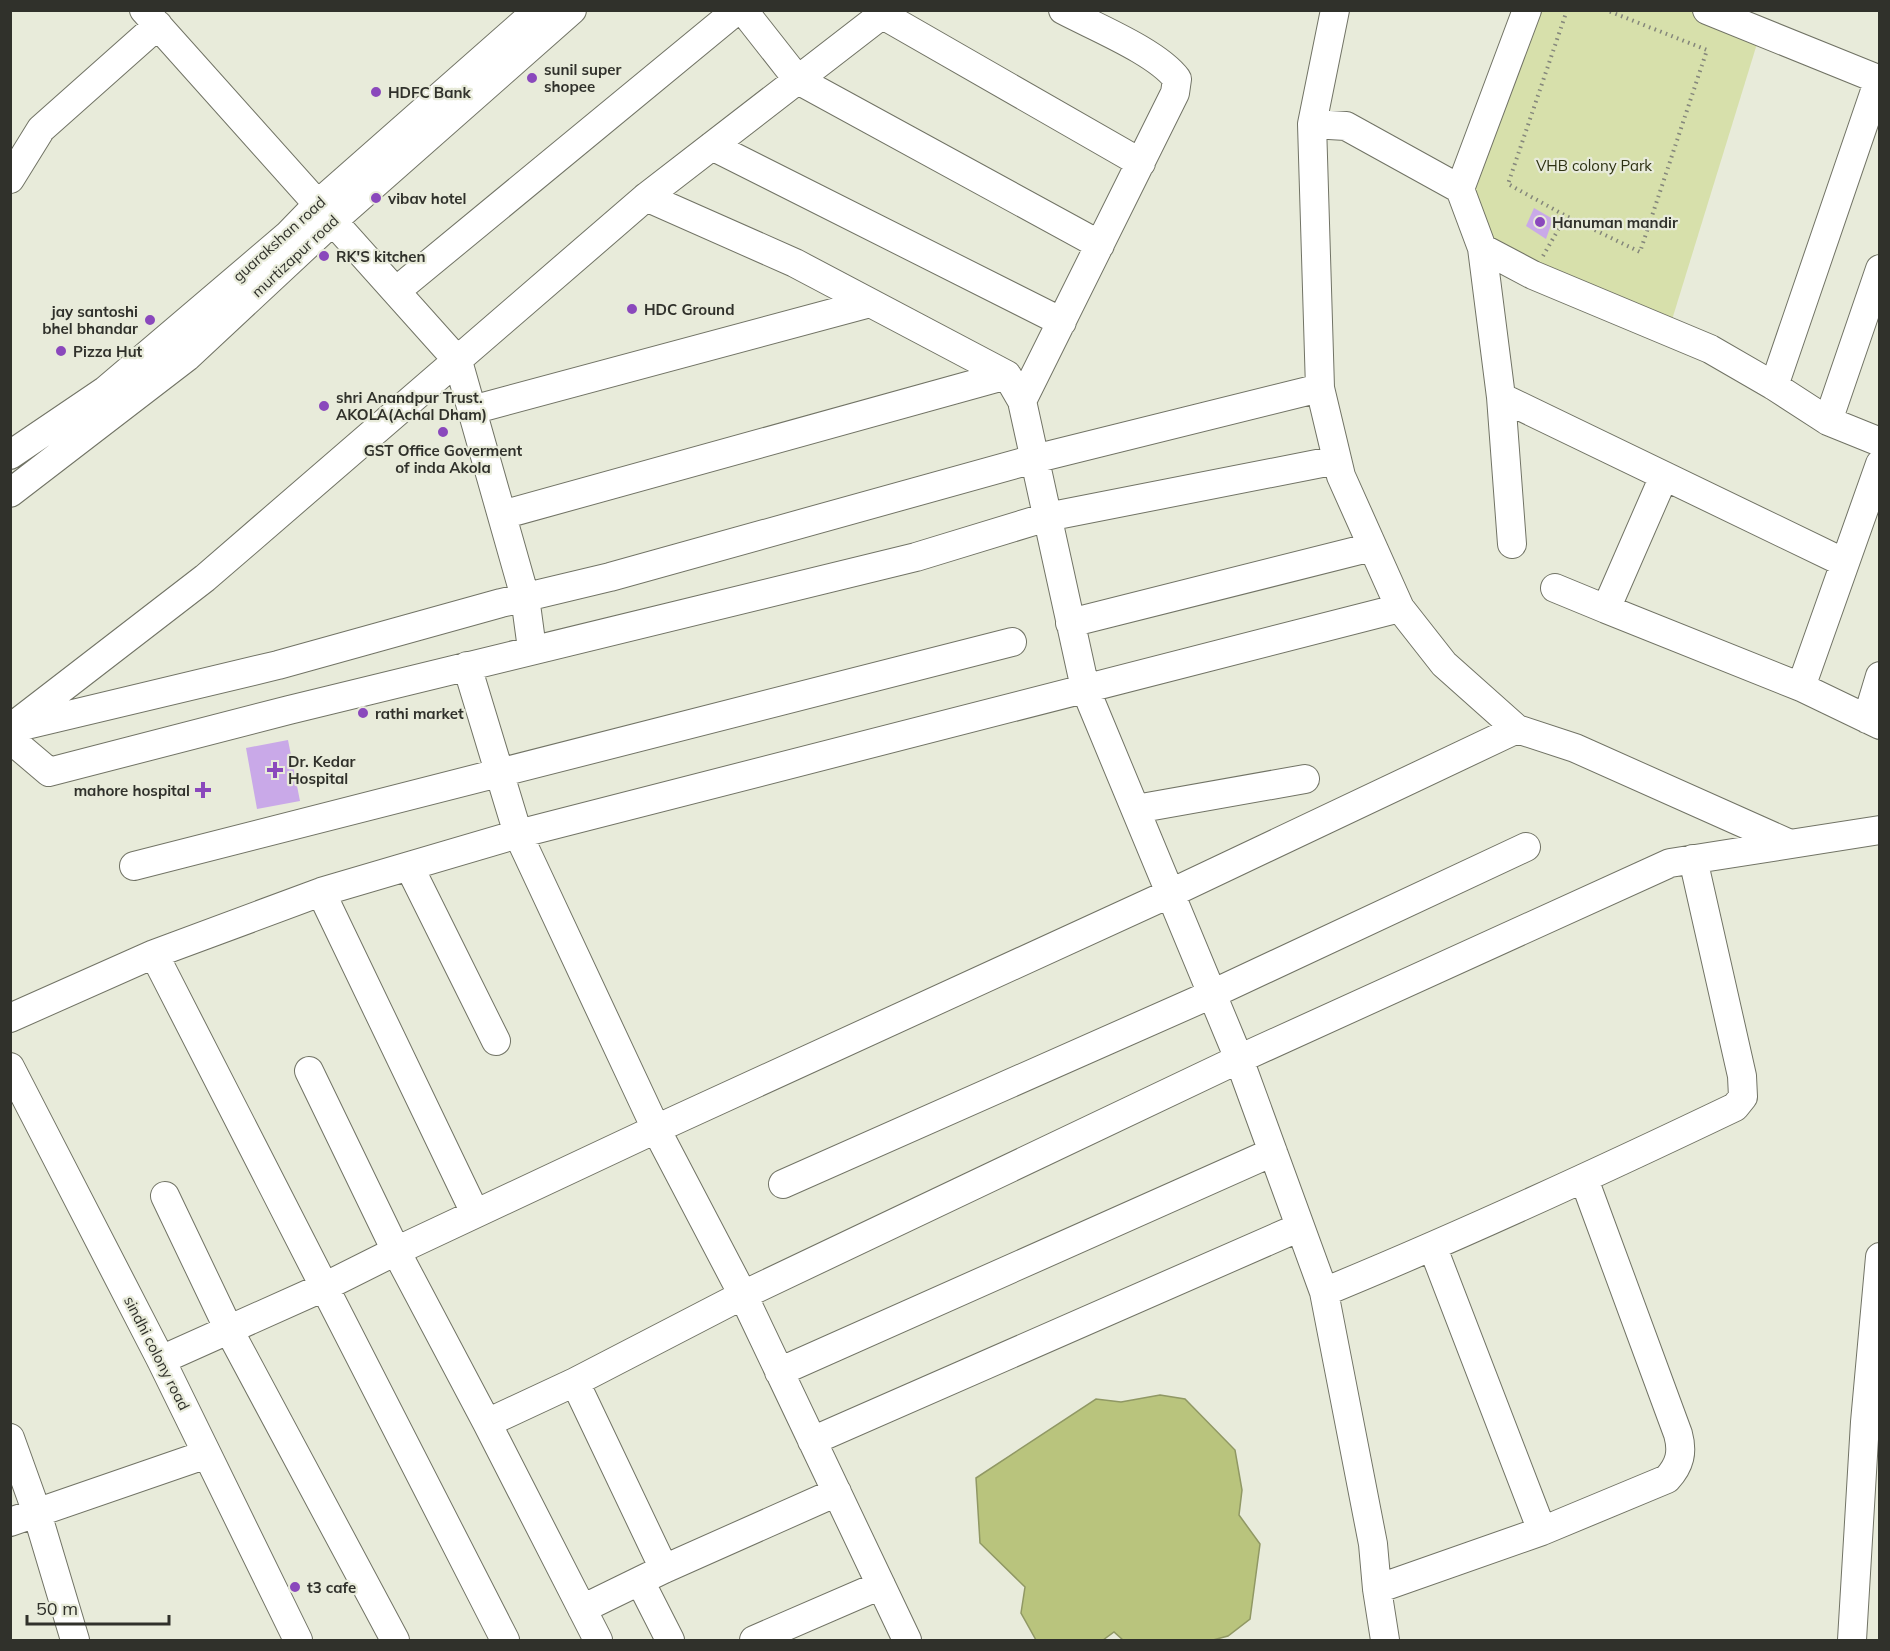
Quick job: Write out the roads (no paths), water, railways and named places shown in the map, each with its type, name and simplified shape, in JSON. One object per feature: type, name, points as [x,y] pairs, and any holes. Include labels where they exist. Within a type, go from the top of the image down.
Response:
[{"type":"street","points":[[396,291],[737,10]]},
{"type":"street","points":[[743,10],[798,81],[1100,245]]},
{"type":"street","points":[[1022,401],[1175,93],[1177,79],[1170,69],[1156,58],[1063,10]]},
{"type":"street","points":[[1335,10],[1312,124],[1320,388],[1341,476],[1400,608],[1444,664],[1517,729],[1575,748],[1790,844]]},
{"type":"street","points":[[1460,189],[1527,10]]},
{"type":"street","points":[[1707,10],[1879,80],[1774,386]]},
{"type":"street","name":"guarakshan road","points":[[10,456],[106,390],[288,235],[326,212],[555,12]]},
{"type":"street","points":[[10,728],[205,578],[646,197],[885,13],[1141,163]]},
{"type":"street","points":[[10,179],[40,129],[151,18],[458,360],[525,597],[532,649]]},
{"type":"street","points":[[1312,124],[1346,126],[1460,189],[1482,248],[1501,397],[1512,544]]},
{"type":"street","points":[[712,146],[1062,322]]},
{"type":"street","points":[[646,197],[795,263],[1007,375],[1022,401],[1085,688],[1239,1059],[1324,1292],[1373,1544],[1385,1641]]},
{"type":"street","name":"murtizapur road","points":[[10,492],[187,357],[326,212]]},
{"type":"street","points":[[1482,248],[1533,275],[1710,349],[1828,421],[1880,442]]},
{"type":"street","points":[[1828,421],[1880,269]]},
{"type":"street","points":[[472,410],[870,303]]},
{"type":"street","points":[[502,515],[1007,375]]},
{"type":"street","points":[[10,728],[278,665],[525,597],[610,577],[1035,459],[1320,388]]},
{"type":"street","points":[[1501,397],[1845,563]]},
{"type":"street","points":[[10,739],[49,772],[532,649],[916,557],[1047,517],[1336,460]]},
{"type":"street","points":[[1801,687],[1880,464]]},
{"type":"street","points":[[1606,609],[1664,476]]},
{"type":"street","points":[[1070,623],[1372,547]]},
{"type":"street","points":[[1555,588],[1801,687],[1873,722],[1880,676]]},
{"type":"street","points":[[10,1018],[153,954],[321,892],[409,866],[518,834],[1400,608]]},
{"type":"street","points":[[134,866],[1012,642]]},
{"type":"street","points":[[467,666],[518,834],[656,1128],[743,1294],[907,1641]]},
{"type":"street","points":[[161,1360],[324,1287],[656,1128],[1171,893],[1517,729]]},
{"type":"street","points":[[1136,809],[1305,779]]},
{"type":"street","points":[[487,1423],[575,1383],[743,1294],[1239,1059],[1670,863],[1880,830]]},
{"type":"street","points":[[783,1184],[1212,994],[1526,847]]},
{"type":"street","points":[[1324,1292],[1433,1248],[1735,1107],[1743,1097],[1742,1076],[1693,859]]},
{"type":"street","points":[[409,866],[496,1041]]},
{"type":"street","points":[[321,892],[475,1213]]},
{"type":"street","points":[[153,954],[505,1641]]},
{"type":"street","name":"sindhi colony road","points":[[10,1067],[161,1360],[298,1641]]},
{"type":"street","points":[[309,1071],[396,1251],[598,1641]]},
{"type":"street","points":[[779,1372],[1273,1152]]},
{"type":"street","points":[[1377,1589],[1542,1532],[1667,1479],[1680,1461],[1681,1445],[1678,1434],[1584,1179]]},
{"type":"street","points":[[165,1196],[229,1330],[394,1641]]},
{"type":"street","points":[[812,1441],[1300,1227]]},
{"type":"street","points":[[1433,1248],[1542,1532]]},
{"type":"street","points":[[1852,1641],[1867,1582],[1880,1257]]},
{"type":"street","points":[[575,1383],[652,1575],[670,1641]]},
{"type":"street","points":[[10,1438],[38,1513],[75,1641]]},
{"type":"street","points":[[10,1522],[207,1454]]},
{"type":"street","points":[[582,1609],[837,1492]]},
{"type":"street","points":[[754,1641],[881,1585]]},
{"type":"place","name":"sunil super shopee","points":[[532,78]]},
{"type":"place","name":"HDFC Bank","points":[[376,92]]},
{"type":"place","name":"vibav hotel","points":[[376,198]]},
{"type":"place","name":"Hanuman mandir","points":[[1540,222]]},
{"type":"place","name":"RK'S kitchen","points":[[324,256]]},
{"type":"place","name":"HDC Ground","points":[[632,309]]},
{"type":"place","name":"jay santoshi bhel bhandar","points":[[150,320]]},
{"type":"place","name":"Pizza Hut","points":[[61,351]]},
{"type":"place","name":"shri Anandpur Trust. AKOLA(Achal Dham)","points":[[324,406]]},
{"type":"place","name":"GST Office Goverment of inda Akola","points":[[443,432]]},
{"type":"place","name":"rathi market","points":[[363,713]]},
{"type":"place","name":"Dr. Kedar Hospital","points":[[275,770]]},
{"type":"place","name":"mahore hospital","points":[[203,790]]},
{"type":"place","name":"t3 cafe","points":[[295,1587]]},
{"type":"park label","name":"VHB colony Park","points":[[1594,165]]}]
